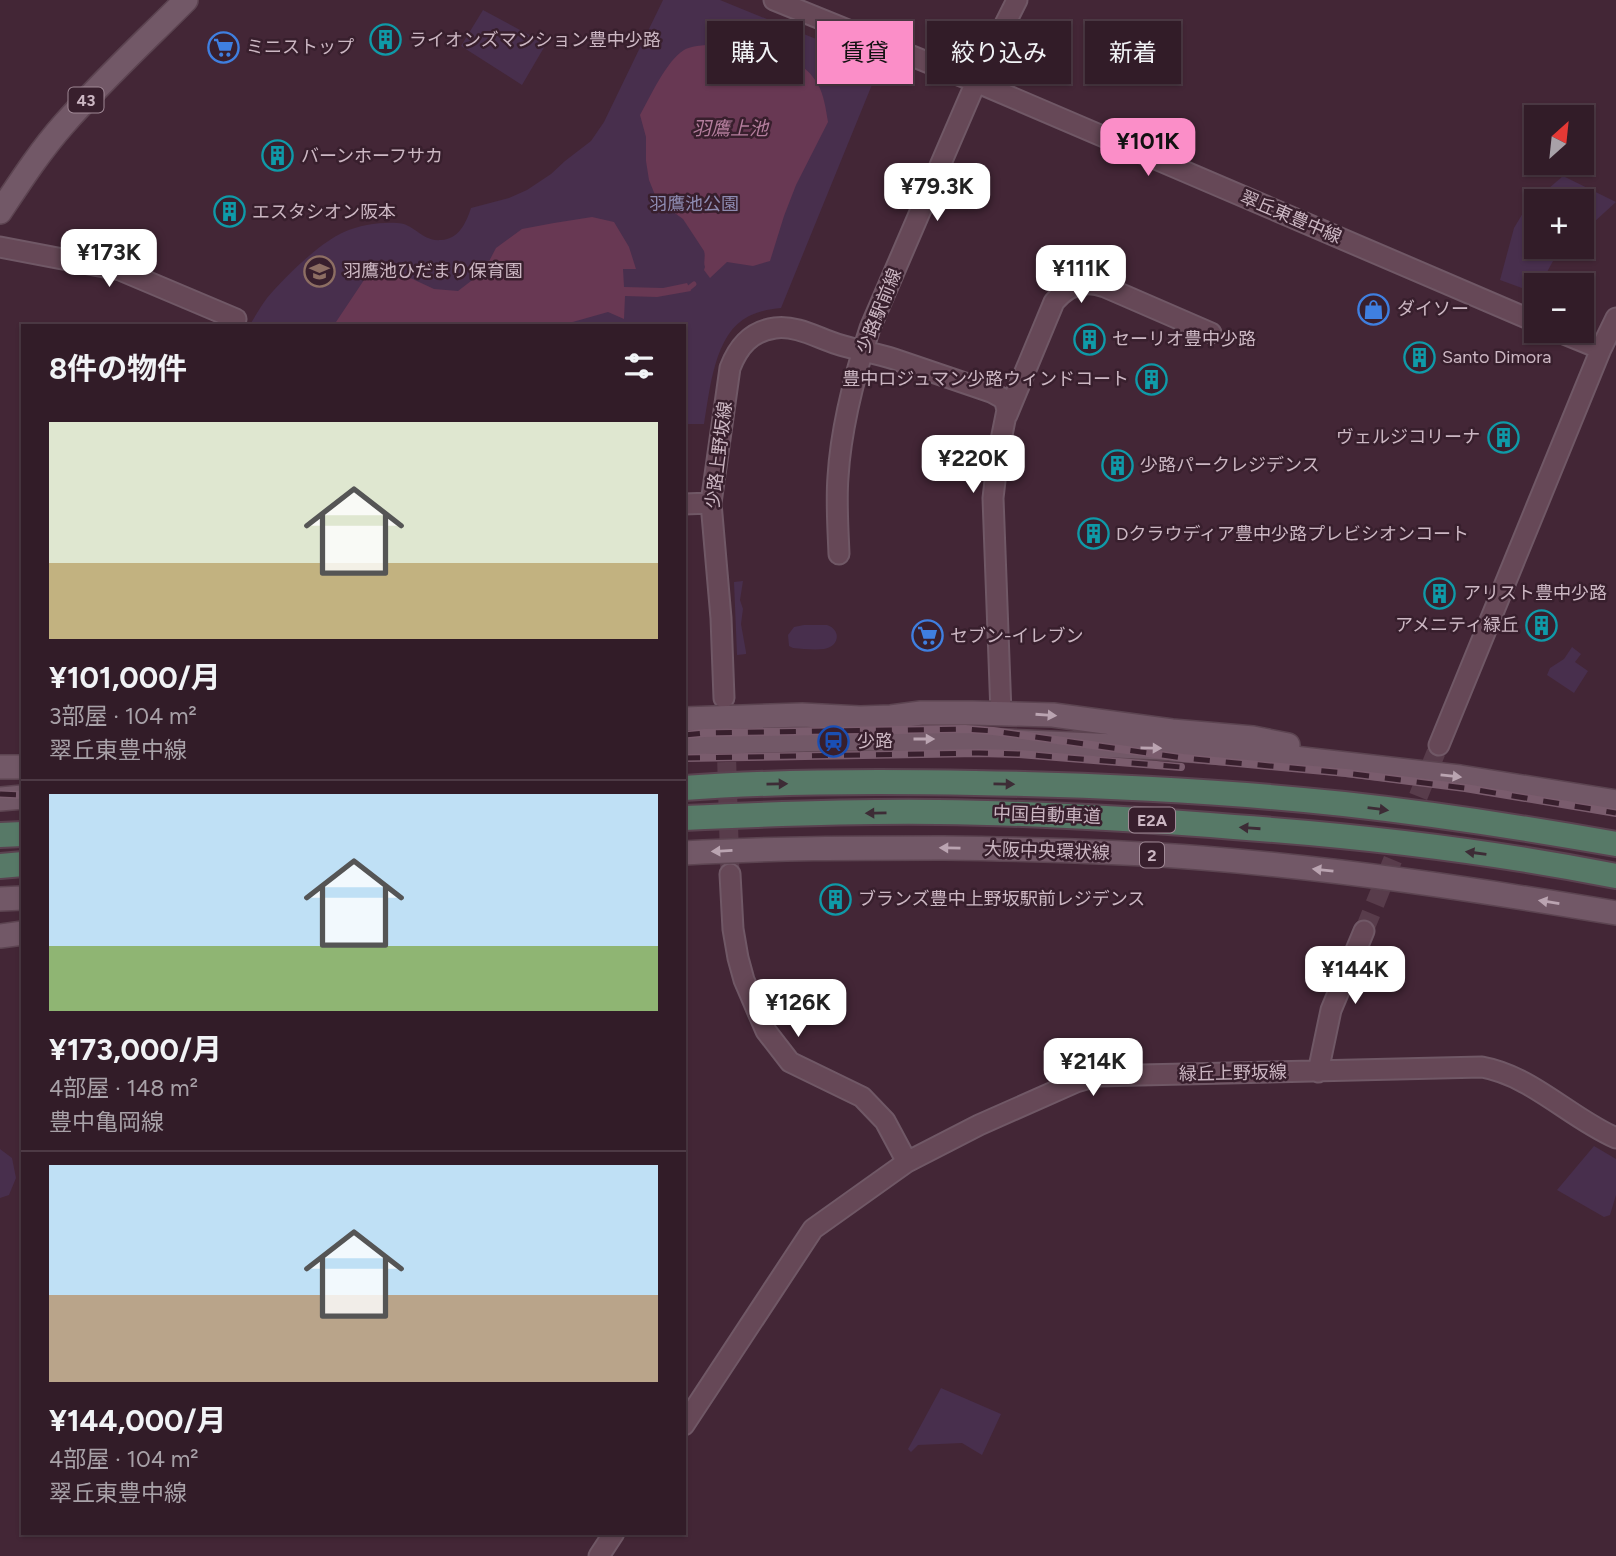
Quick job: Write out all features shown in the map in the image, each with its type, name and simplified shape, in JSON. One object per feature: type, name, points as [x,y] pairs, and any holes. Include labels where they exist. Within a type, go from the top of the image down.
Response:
[{"type":"highway","name":"中国自動車道","points":[[686,788],[919,782],[1045,784],[1158,790],[1345,804],[1496,824],[1616,844]]},
{"type":"highway","name":"中国自動車道","points":[[686,818],[936,812],[1137,819],[1383,840],[1616,876]]},
{"type":"highway","points":[[0,835],[21,834]]},
{"type":"highway","points":[[0,866],[21,864]]},
{"type":"main road","name":"43","points":[[0,212],[63,125],[186,0]]},
{"type":"main road","points":[[686,719],[802,715],[891,717],[921,713],[1053,716],[1159,730],[1253,738],[1321,750],[1395,770]]},
{"type":"main road","points":[[686,743],[809,739],[961,739],[1199,751],[1285,757],[1460,777],[1616,802]]},
{"type":"main road","points":[[0,767],[21,766]]},
{"type":"main road","points":[[0,799],[21,797]]},
{"type":"main road","name":"大阪中央環状線","points":[[686,853],[786,849],[1027,849],[1202,858],[1410,881],[1616,913]]},
{"type":"main road","points":[[0,899],[21,898]]},
{"type":"main road","points":[[0,936],[21,933]]},
{"type":"street","name":"翠丘東豊中線","points":[[774,0],[927,62]]},
{"type":"street","name":"少路駅前線","points":[[1006,21],[1017,0]]},
{"type":"street","name":"少路駅前線","points":[[839,554],[837,479],[853,383],[875,316],[975,84]]},
{"type":"street","name":"翠丘東豊中線","points":[[981,84],[1524,317]]},
{"type":"street","points":[[0,247],[120,270],[236,319],[235,324]]},
{"type":"street","points":[[1001,713],[993,498],[998,455],[1006,416],[1054,302],[1076,285],[1096,284],[1211,333]]},
{"type":"street","points":[[1439,745],[1616,318]]},
{"type":"street","name":"少路上野坂線","points":[[724,698],[721,618],[710,503],[730,368],[744,342],[763,331],[788,327],[998,395],[1005,402],[1006,416]]},
{"type":"street","points":[[1586,343],[1601,349]]},
{"type":"street","points":[[686,504],[710,503]]},
{"type":"street","points":[[730,874],[733,929],[738,958],[744,980],[766,1031],[790,1062],[862,1097],[885,1121],[907,1161]]},
{"type":"street","points":[[1318,1072],[1331,1010],[1364,931]]},
{"type":"street","name":"緑丘上野坂線","points":[[686,1422],[813,1229],[907,1161],[979,1125],[1076,1082],[1097,1076],[1482,1067],[1501,1071],[1533,1088],[1599,1131],[1616,1138]]},
{"type":"street","points":[[599,1556],[613,1535]]},
{"type":"green space","name":"羽鷹池公園","points":[[663,0],[720,0],[772,21],[707,21],[707,84],[803,84],[803,34],[817,39],[817,84],[872,84],[781,308],[765,310],[737,324],[721,349],[712,379],[704,424],[686,424],[686,324],[250,324],[267,298],[313,252],[334,237],[370,224],[397,223],[434,240],[453,237],[461,229],[471,208],[509,198],[527,190],[591,141],[604,122]]},
{"type":"green space","points":[[483,10],[546,44],[522,85],[461,46]]},
{"type":"green space","points":[[1563,176],[1590,189],[1548,189]]},
{"type":"green space","points":[[1594,191],[1616,202],[1594,222]]},
{"type":"green space","points":[[1524,211],[1524,259],[1555,259],[1546,273],[1524,273],[1524,289],[1500,280],[1514,228]]},
{"type":"green space","points":[[743,581],[740,600],[746,654],[737,655],[734,582]]},
{"type":"green space","points":[[827,625],[837,634],[835,642],[829,648],[789,646],[788,635],[794,627]]},
{"type":"green space","points":[[1572,647],[1581,654],[1575,662],[1588,671],[1574,693],[1547,675],[1550,668],[1564,659]]},
{"type":"green space","points":[[1594,1146],[1616,1159],[1616,1195],[1610,1215],[1604,1217],[1557,1190]]},
{"type":"green space","points":[[0,1149],[12,1158],[16,1178],[9,1195],[0,1198]]},
{"type":"green space","points":[[941,1388],[1001,1414],[982,1455],[962,1443],[918,1445],[911,1452],[908,1449]]},
{"type":"water","name":"羽鷹上池","points":[[706,45],[707,84],[803,84],[803,66],[817,83],[828,122],[796,185],[770,261],[753,266],[727,262],[710,278],[704,270],[704,251],[683,219],[657,200],[649,180],[646,137],[640,115],[665,70],[678,55],[689,48]]},
{"type":"water","points":[[592,217],[614,222],[629,247],[636,269],[623,269],[624,287],[663,288],[687,283],[691,291],[657,297],[625,296],[624,319],[608,312],[566,324],[331,324],[336,322],[364,280],[406,276],[434,289],[458,291],[484,271],[496,248],[522,229]]},
{"type":"waterway","points":[[689,288],[694,284]]},
{"type":"tunnel","points":[[725,704],[730,874]]},
{"type":"tunnel","points":[[1364,931],[1439,745]]},
{"type":"railway","points":[[686,735],[965,729],[993,731],[1183,758],[1346,773],[1465,788],[1616,813]]},
{"type":"railway","points":[[686,758],[979,753],[1181,767]]},
{"type":"railway","points":[[0,794],[21,795]]},
{"type":"place","name":"ライオンズマンション豊中少路","points":[[386,40]]},
{"type":"place","name":"ミニストップ","points":[[223,47]]},
{"type":"place","name":"バーンホーフサカ","points":[[278,156]]},
{"type":"place","name":"エスタシオン阪本","points":[[229,212]]},
{"type":"place","name":"羽鷹池ひだまり保育園","points":[[320,271]]},
{"type":"place","name":"ダイソー","points":[[1374,309]]},
{"type":"place","name":"セーリオ豊中少路","points":[[1089,339]]},
{"type":"place","name":"Santo Dimora","points":[[1419,357]]},
{"type":"place","name":"豊中ロジュマン少路ウィンドコート","points":[[1152,379]]},
{"type":"place","name":"ヴェルジコリーナ","points":[[1503,437]]},
{"type":"place","name":"少路パークレジデンス","points":[[1117,465]]},
{"type":"place","name":"Dクラウディア豊中少路プレビシオンコート","points":[[1093,534]]},
{"type":"place","name":"アリスト豊中少路","points":[[1440,593]]},
{"type":"place","name":"アメニティ緑丘","points":[[1542,625]]},
{"type":"place","name":"セブン-イレブン","points":[[927,636]]},
{"type":"place","name":"少路","points":[[834,741]]},
{"type":"place","name":"ブランズ豊中上野坂駅前レジデンス","points":[[835,899]]}]
